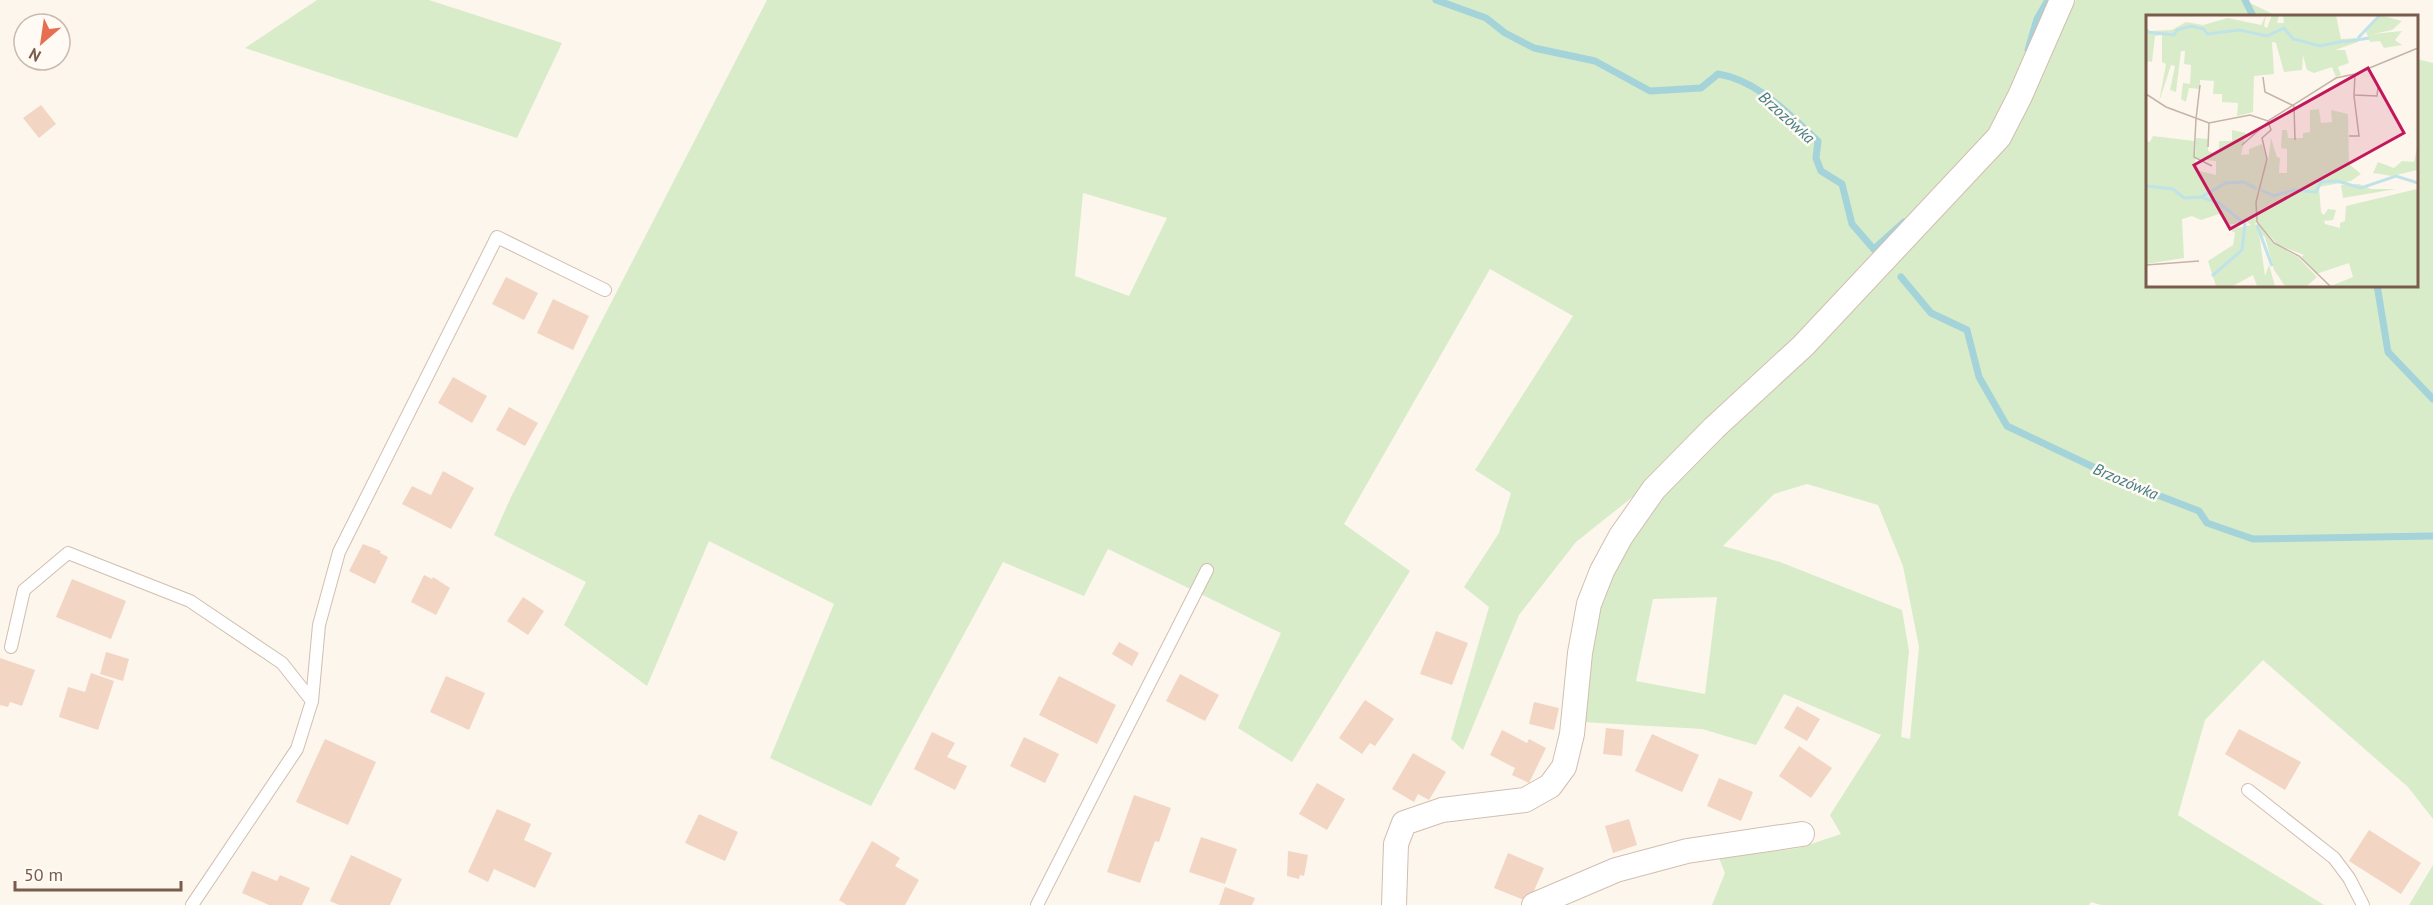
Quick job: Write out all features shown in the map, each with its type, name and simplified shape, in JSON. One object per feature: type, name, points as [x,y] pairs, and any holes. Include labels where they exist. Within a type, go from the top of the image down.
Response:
[{"type":"street","points":[[1394,905],[1396,844],[1404,823],[1442,810],[1525,800],[1550,786],[1564,767],[1572,734],[1580,653],[1589,604],[1602,571],[1621,536],[1662,482],[1714,428],[1803,346],[1999,137],[2020,96],[2062,0]]},
{"type":"street","points":[[1534,905],[1616,870],[1687,850],[1802,834]]},
{"type":"lane","points":[[192,905],[297,749],[312,701],[319,625],[339,552],[498,237],[605,290]]},
{"type":"lane","points":[[12,647],[24,590],[68,553],[190,601],[282,663],[312,701]]},
{"type":"lane","points":[[1037,905],[1207,570]]},
{"type":"lane","points":[[2248,790],[2334,858],[2349,878],[2363,905]]},
{"type":"green space","points":[[317,0],[429,0],[562,43],[517,138],[245,48]]},
{"type":"green space","points":[[767,0],[2056,0],[2039,76],[2076,0],[2244,0],[2275,15],[2146,15],[2146,286],[2418,286],[2418,59],[2433,63],[2433,819],[2408,787],[2263,660],[2205,720],[2178,815],[2324,905],[2101,905],[2091,902],[2089,905],[1712,905],[1725,873],[1719,858],[1799,848],[1841,834],[1830,815],[1881,735],[1784,694],[1756,745],[1702,729],[1582,722],[1589,652],[1608,574],[1691,441],[1635,495],[1576,542],[1519,615],[1463,750],[1451,739],[1489,607],[1464,587],[1499,533],[1511,493],[1475,470],[1573,316],[1490,269],[1344,524],[1410,571],[1292,762],[1238,728],[1281,633],[1108,549],[1084,596],[1003,562],[871,806],[770,758],[834,604],[709,541],[647,686],[564,625],[586,582],[494,535],[511,497]],"holes":[[[1083,193],[1167,218],[1129,296],[1075,276]],[[1807,484],[1878,505],[1903,566],[1919,647],[1910,739],[1901,737],[1909,651],[1902,610],[1780,562],[1723,546],[1774,494]],[[1717,597],[1705,694],[1636,681],[1653,599]]]},
{"type":"green space","points":[[2433,865],[2433,905],[2409,905]]},
{"type":"building","points":[[41,105],[56,124],[39,138],[23,118]]},
{"type":"building","points":[[506,277],[538,293],[524,320],[492,304]]},
{"type":"building","points":[[553,299],[589,316],[573,350],[537,333]]},
{"type":"building","points":[[453,377],[487,396],[472,423],[438,403]]},
{"type":"building","points":[[509,407],[538,423],[525,446],[496,430]]},
{"type":"building","points":[[443,471],[474,488],[451,529],[402,504],[412,486],[431,495]]},
{"type":"building","points":[[363,544],[381,551],[380,553],[388,557],[375,584],[349,571]]},
{"type":"building","points":[[424,575],[432,579],[433,577],[450,588],[436,615],[411,602]]},
{"type":"building","points":[[72,579],[126,601],[111,639],[56,617]]},
{"type":"building","points":[[523,597],[544,611],[528,635],[507,621]]},
{"type":"building","points":[[1436,631],[1468,643],[1452,685],[1420,674]]},
{"type":"building","points":[[1119,642],[1139,653],[1132,666],[1112,654]]},
{"type":"building","points":[[106,652],[129,659],[123,681],[100,674]]},
{"type":"building","points":[[0,658],[35,670],[22,706],[10,702],[8,707],[0,705]]},
{"type":"building","points":[[91,673],[114,681],[98,730],[59,717],[68,687],[85,692]]},
{"type":"building","points":[[1180,674],[1219,695],[1205,721],[1166,701]]},
{"type":"building","points":[[446,676],[485,693],[469,730],[430,712]]},
{"type":"building","points":[[1059,676],[1116,705],[1097,744],[1039,715]]},
{"type":"building","points":[[1365,700],[1394,719],[1375,746],[1370,743],[1362,754],[1339,738]]},
{"type":"building","points":[[1534,702],[1559,708],[1554,730],[1529,724]]},
{"type":"building","points":[[1797,706],[1820,719],[1807,741],[1784,728]]},
{"type":"building","points":[[1606,728],[1624,730],[1622,756],[1603,754]]},
{"type":"building","points":[[2239,729],[2301,762],[2285,790],[2225,754]]},
{"type":"building","points":[[1502,730],[1527,743],[1529,739],[1546,748],[1529,783],[1512,775],[1515,768],[1490,755]]},
{"type":"building","points":[[932,732],[955,743],[947,757],[967,766],[955,790],[914,769]]},
{"type":"building","points":[[1652,734],[1699,755],[1682,792],[1635,771]]},
{"type":"building","points":[[1024,737],[1059,754],[1045,783],[1010,766]]},
{"type":"building","points":[[325,739],[376,762],[348,825],[296,802]]},
{"type":"building","points":[[1799,746],[1832,768],[1811,798],[1779,776]]},
{"type":"building","points":[[1413,753],[1446,772],[1429,800],[1418,794],[1414,802],[1392,789]]},
{"type":"building","points":[[1719,778],[1753,792],[1741,821],[1707,806]]},
{"type":"building","points":[[1317,783],[1345,799],[1327,830],[1299,814]]},
{"type":"building","points":[[1134,795],[1171,808],[1159,842],[1155,841],[1140,883],[1107,872]]},
{"type":"building","points":[[497,809],[531,824],[524,840],[552,853],[535,888],[494,869],[488,882],[468,872]]},
{"type":"building","points":[[699,814],[738,832],[725,861],[685,843]]},
{"type":"building","points":[[1629,819],[1637,845],[1613,853],[1605,826]]},
{"type":"building","points":[[2369,830],[2421,863],[2401,894],[2349,861]]},
{"type":"building","points":[[1201,837],[1237,849],[1225,884],[1189,872]]},
{"type":"building","points":[[872,841],[900,858],[895,866],[919,880],[905,905],[847,905],[839,900]]},
{"type":"building","points":[[1288,851],[1308,855],[1304,876],[1300,875],[1299,879],[1287,876]]},
{"type":"building","points":[[1508,853],[1544,868],[1529,902],[1494,888]]},
{"type":"building","points":[[351,855],[402,879],[390,905],[339,905],[330,901]]},
{"type":"building","points":[[252,871],[277,881],[280,875],[310,888],[302,905],[269,905],[242,893]]},
{"type":"building","points":[[1225,887],[1255,898],[1252,905],[1219,905]]},
{"type":"waterway","name":"Brzozówka","points":[[1436,0],[1486,18],[1505,33],[1534,48],[1595,61],[1650,91],[1701,88],[1718,74],[1746,83],[1760,91],[1818,141],[1816,158],[1821,171],[1842,184],[1852,224],[1878,254]]},
{"type":"waterway","points":[[2028,50],[2037,19],[2048,0]]},
{"type":"waterway","points":[[2245,0],[2252,15]]},
{"type":"waterway","points":[[1875,248],[1904,222]]},
{"type":"waterway","name":"Brzozówka","points":[[1901,277],[1931,313],[1967,330],[1979,377],[2007,426],[2129,484],[2199,511],[2207,523],[2253,539],[2433,536]]},
{"type":"waterway","points":[[2377,286],[2388,352],[2433,399]]}]
